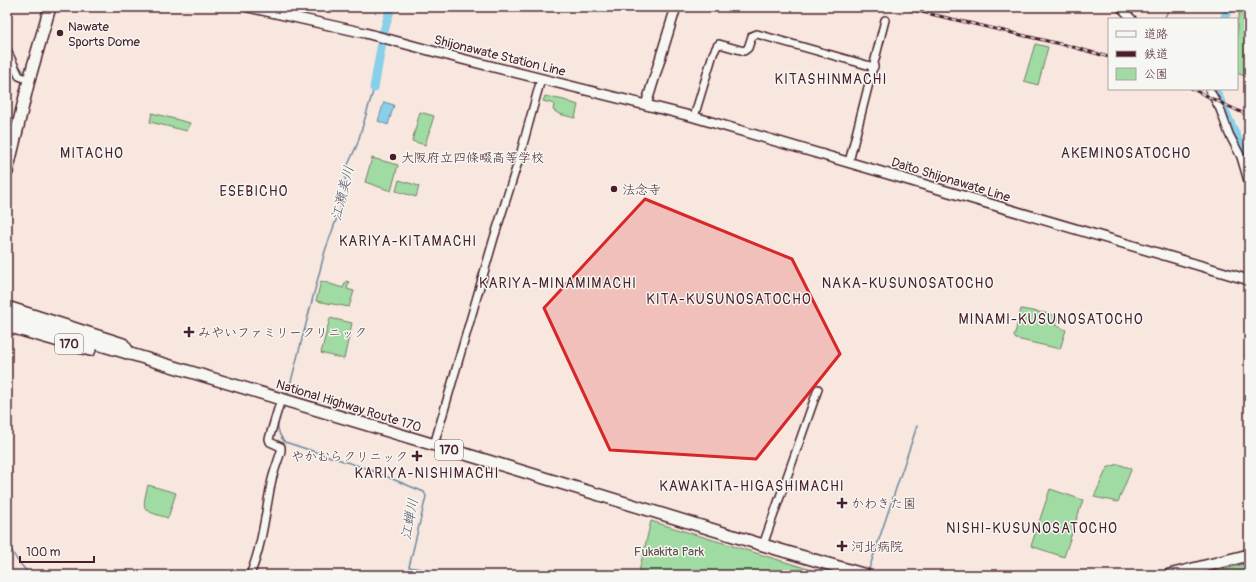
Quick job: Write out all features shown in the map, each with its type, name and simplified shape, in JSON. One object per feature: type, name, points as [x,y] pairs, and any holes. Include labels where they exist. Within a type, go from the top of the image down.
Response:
[{"type":"highway","points":[[7,172],[45,7]]},
{"type":"highway","points":[[7,152],[27,80],[50,7]]},
{"type":"highway","name":"170","points":[[7,308],[123,344],[130,354],[118,358],[7,326]]},
{"type":"highway","name":"National Highway Route 170","points":[[7,317],[863,574]]},
{"type":"highway","points":[[1169,575],[1249,555]]},
{"type":"main road","name":"Shijonawate Station Line","points":[[248,7],[383,38],[646,105]]},
{"type":"main road","points":[[646,105],[676,7]]},
{"type":"main road","name":"Daito Shijonawate Line","points":[[646,105],[849,162],[1249,280]]},
{"type":"street","points":[[1120,7],[1131,18]]},
{"type":"street","points":[[849,162],[885,20]]},
{"type":"street","points":[[694,118],[713,54],[717,46],[720,44],[744,51],[748,48],[752,36],[756,34],[874,66]]},
{"type":"street","points":[[7,50],[19,76],[27,80]]},
{"type":"street","points":[[434,445],[494,238],[519,159],[541,79]]},
{"type":"street","points":[[1210,90],[1220,109],[1229,134],[1241,157],[1249,184]]},
{"type":"street","points":[[763,545],[818,388]]},
{"type":"street","points":[[250,575],[266,517],[271,482],[281,451],[281,447],[270,442],[269,439],[281,399]]},
{"type":"highlighted area","points":[[645,199],[792,259],[840,354],[756,459],[610,450],[544,308]]},
{"type":"green space","points":[[1241,7],[1249,7],[1249,78],[1238,73],[1238,18]]},
{"type":"green space","points":[[1035,44],[1048,47],[1038,85],[1024,81]]},
{"type":"green space","points":[[545,96],[578,105],[575,118],[559,114],[553,110],[554,104],[543,101]]},
{"type":"green space","points":[[420,112],[434,116],[425,145],[412,141]]},
{"type":"green space","points":[[152,113],[190,123],[187,131],[150,122]]},
{"type":"green space","points":[[372,158],[398,165],[391,191],[365,182]]},
{"type":"green space","points":[[399,180],[419,186],[416,197],[396,191]]},
{"type":"green space","points":[[321,281],[343,288],[346,281],[349,282],[347,289],[354,291],[349,307],[316,301]]},
{"type":"green space","points":[[1021,309],[1050,314],[1058,318],[1055,325],[1066,330],[1060,349],[1016,339],[1014,337]]},
{"type":"green space","points":[[330,318],[352,323],[344,359],[321,353]]},
{"type":"green space","points":[[1118,464],[1130,468],[1131,470],[1118,502],[1094,497],[1107,468]]},
{"type":"green space","points":[[148,485],[176,493],[168,518],[146,509],[144,505]]},
{"type":"green space","points":[[1050,489],[1083,500],[1064,557],[1031,546]]},
{"type":"green space","name":"Fukakita Park","points":[[651,521],[828,575],[638,575]]},
{"type":"green space","points":[[1249,563],[1249,575],[1201,575]]},
{"type":"water","points":[[384,102],[394,105],[388,125],[378,121]]},
{"type":"waterway","name":"江瀬美川","points":[[374,88],[384,31],[391,7]]},
{"type":"waterway","points":[[1126,7],[1136,18]]},
{"type":"waterway","points":[[1164,18],[1170,7]]},
{"type":"waterway","points":[[1224,18],[1229,7]]},
{"type":"waterway","points":[[7,39],[13,54]]},
{"type":"waterway","points":[[14,58],[23,71]]},
{"type":"waterway","name":"江瀬美川","points":[[288,393],[325,251],[344,198],[346,169],[357,145],[374,88]]},
{"type":"waterway","points":[[1215,90],[1249,164]]},
{"type":"waterway","points":[[7,189],[10,176]]},
{"type":"waterway","name":"江蝉川","points":[[284,408],[279,416],[278,430],[285,442],[368,469],[424,492],[426,496],[409,567],[455,575]]},
{"type":"waterway","points":[[868,572],[917,426]]},
{"type":"waterway","points":[[7,542],[17,560],[30,575]]},
{"type":"railway","points":[[900,7],[1069,46],[1108,57]]},
{"type":"railway","points":[[1194,90],[1249,116]]},
{"type":"place","name":"Nawate Sports Dome","points":[[60,33]]},
{"type":"place","name":"大阪府立四條畷高等学校","points":[[393,157]]},
{"type":"place","name":"法念寺","points":[[614,189]]},
{"type":"place","name":"みやいファミリークリニック","points":[[189,332]]},
{"type":"place","name":"やかむらクリニック","points":[[417,456]]},
{"type":"place","name":"かわきた園","points":[[842,503]]},
{"type":"place","name":"河北病院","points":[[842,546]]},
{"type":"district","name":"KITASHINMACHI","points":[[831,79]]},
{"type":"district","name":"MITACHO","points":[[92,153]]},
{"type":"district","name":"AKEMINOSATOCHO","points":[[1126,153]]},
{"type":"district","name":"ESEBICHO","points":[[254,191]]},
{"type":"district","name":"KARIYA-KITAMACHI","points":[[408,241]]},
{"type":"district","name":"KARIYA-MINAMIMACHI","points":[[558,283]]},
{"type":"district","name":"NAKA-KUSUNOSATOCHO","points":[[908,283]]},
{"type":"district","name":"KITA-KUSUNOSATOCHO","points":[[729,299]]},
{"type":"district","name":"MINAMI-KUSUNOSATOCHO","points":[[1051,319]]},
{"type":"district","name":"KARIYA-NISHIMACHI","points":[[427,473]]},
{"type":"district","name":"KAWAKITA-HIGASHIMACHI","points":[[752,486]]},
{"type":"district","name":"NISHI-KUSUNOSATOCHO","points":[[1032,528]]}]
